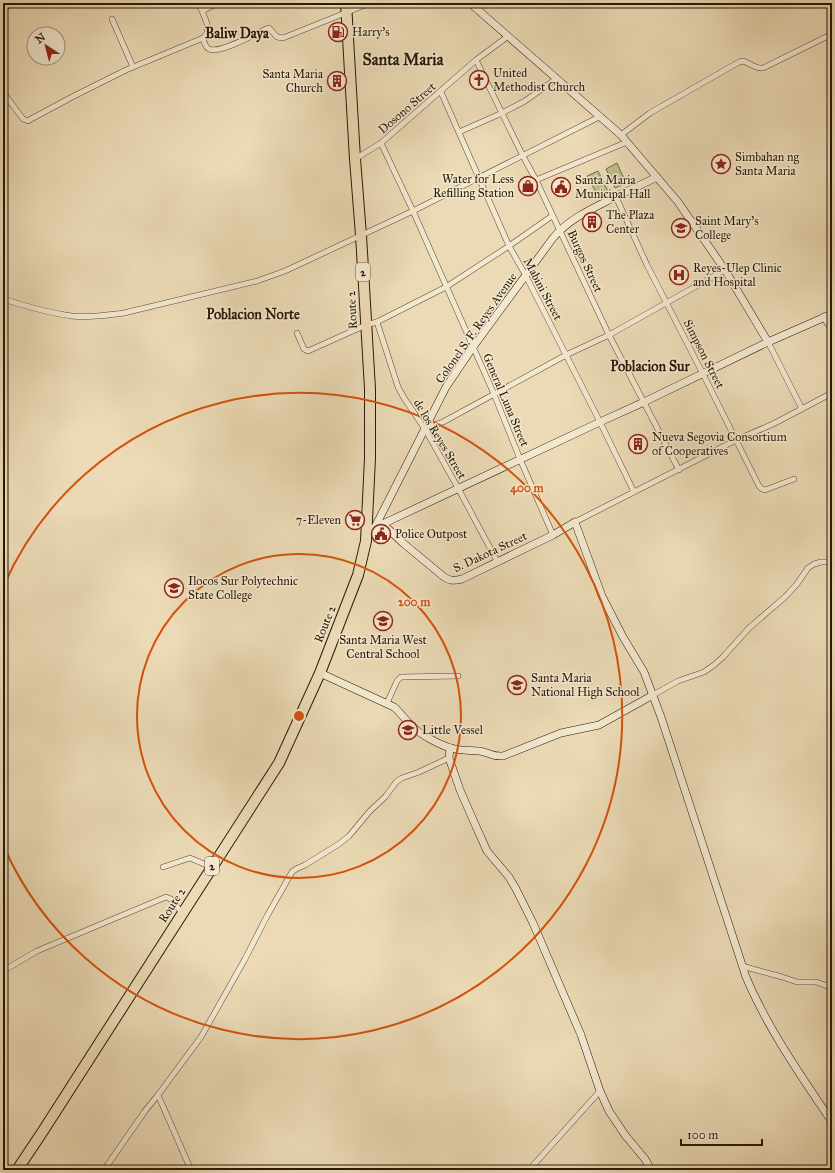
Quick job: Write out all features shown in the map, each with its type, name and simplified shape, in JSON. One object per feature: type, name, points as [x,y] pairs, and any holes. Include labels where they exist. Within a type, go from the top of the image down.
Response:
[{"type":"highway","name":"Route 2","points":[[17,1170],[279,763],[320,673],[358,575],[366,541],[370,458],[370,404],[361,235],[346,8]]},
{"type":"street","points":[[3,9],[14,3]]},
{"type":"street","points":[[3,92],[23,119],[28,121],[133,67],[203,38],[207,34],[208,25],[198,3]]},
{"type":"street","points":[[202,11],[218,3]]},
{"type":"street","points":[[203,38],[207,47],[210,49],[221,49],[269,28],[277,37],[283,38],[346,8],[370,3]]},
{"type":"street","points":[[470,3],[620,135],[678,202],[725,270],[768,342],[802,409]]},
{"type":"street","points":[[824,3],[832,8]]},
{"type":"street","points":[[112,19],[133,67]]},
{"type":"street","points":[[620,135],[650,113],[739,62],[743,61],[759,69],[763,68],[832,34]]},
{"type":"street","name":"Dosono Street","points":[[355,159],[381,143],[476,60],[507,37]]},
{"type":"street","name":"Burgos Street","points":[[476,60],[536,180],[609,335],[679,470]]},
{"type":"street","points":[[460,132],[525,101],[556,79]]},
{"type":"street","name":"Mabini Street","points":[[441,92],[460,132],[508,246],[526,276],[634,492]]},
{"type":"street","points":[[3,299],[72,316],[91,316],[124,313],[257,281],[285,270],[413,211],[599,117]]},
{"type":"street","points":[[536,180],[627,142]]},
{"type":"street","name":"General Luna Street","points":[[381,143],[473,346],[553,535]]},
{"type":"street","name":"Colonel S. F. Reyes Avenue","points":[[366,541],[446,387],[473,346],[560,230],[571,221],[588,211],[657,177]]},
{"type":"street","name":"Simpson Street","points":[[616,197],[647,265],[759,486],[762,490],[765,490],[794,479]]},
{"type":"street","points":[[297,334],[304,349],[308,351],[366,325],[377,322],[446,287],[552,216]]},
{"type":"street","points":[[425,428],[443,422],[566,355],[609,335],[725,270]]},
{"type":"street","points":[[374,528],[644,402],[768,342],[832,314]]},
{"type":"street","points":[[824,317],[832,328]]},
{"type":"street","name":"de los Reyes Street","points":[[377,322],[398,387],[425,428],[497,561]]},
{"type":"street","points":[[832,393],[575,522],[602,596],[623,637],[644,672],[661,717],[742,966],[755,1000],[802,1077],[832,1122]]},
{"type":"street","name":"S. Dakota Street","points":[[383,524],[403,543],[444,577],[455,581],[553,535],[575,522]]},
{"type":"street","points":[[320,673],[394,707],[412,727],[423,735],[450,748],[483,752],[493,756],[503,756],[561,733],[599,726],[653,697],[678,681],[704,672],[723,657],[749,628],[786,597],[808,568],[820,562],[832,562]]},
{"type":"street","points":[[387,703],[397,681],[401,677],[458,676]]},
{"type":"street","points":[[450,748],[449,758],[460,790],[487,851],[509,878],[533,923],[582,1035],[600,1091],[609,1111],[617,1125],[645,1159],[651,1170]]},
{"type":"street","points":[[104,1170],[145,1111],[201,1037],[292,872],[339,844],[349,836],[370,811],[385,797],[397,781],[449,758]]},
{"type":"street","points":[[163,867],[190,858],[211,867]]},
{"type":"street","points":[[3,971],[37,951],[166,897],[171,899],[182,913]]},
{"type":"street","points":[[742,966],[782,976],[797,982],[816,982],[832,988]]},
{"type":"street","points":[[530,1170],[600,1091]]},
{"type":"street","points":[[158,1095],[191,1170]]},
{"type":"green space","points":[[617,163],[626,183],[615,188],[606,169]]},
{"type":"green space","points":[[598,171],[609,193],[599,198],[587,176]]},
{"type":"place","name":"Harry's","points":[[338,32]]},
{"type":"place","name":"United Methodist Church","points":[[479,80]]},
{"type":"place","name":"Santa Maria Church","points":[[337,81]]},
{"type":"place","name":"Simbahan ng Santa Maria","points":[[721,164]]},
{"type":"place","name":"Water for Less Refilling Station","points":[[528,186]]},
{"type":"place","name":"Santa Maria Municipal Hall","points":[[561,187]]},
{"type":"place","name":"The Plaza Center","points":[[592,222]]},
{"type":"place","name":"Saint Mary's College","points":[[681,228]]},
{"type":"place","name":"Reyes-Ulep Clinic and Hospital","points":[[679,275]]},
{"type":"place","name":"Nueva Segovia Consortium of Cooperatives","points":[[638,444]]},
{"type":"place","name":"7-Eleven","points":[[355,520]]},
{"type":"place","name":"Police Outpost","points":[[381,534]]},
{"type":"place","name":"Ilocos Sur Polytechnic State College","points":[[174,588]]},
{"type":"place","name":"Santa Maria West Central School","points":[[383,621]]},
{"type":"place","name":"Santa Maria National High School","points":[[517,685]]},
{"type":"place","name":"Little Vessel","points":[[408,730]]},
{"type":"district","name":"Baliw Daya","points":[[237,33]]},
{"type":"district","name":"Santa Maria","points":[[403,59]]},
{"type":"district","name":"Poblacion Norte","points":[[253,314]]},
{"type":"district","name":"Poblacion Sur","points":[[650,366]]}]
